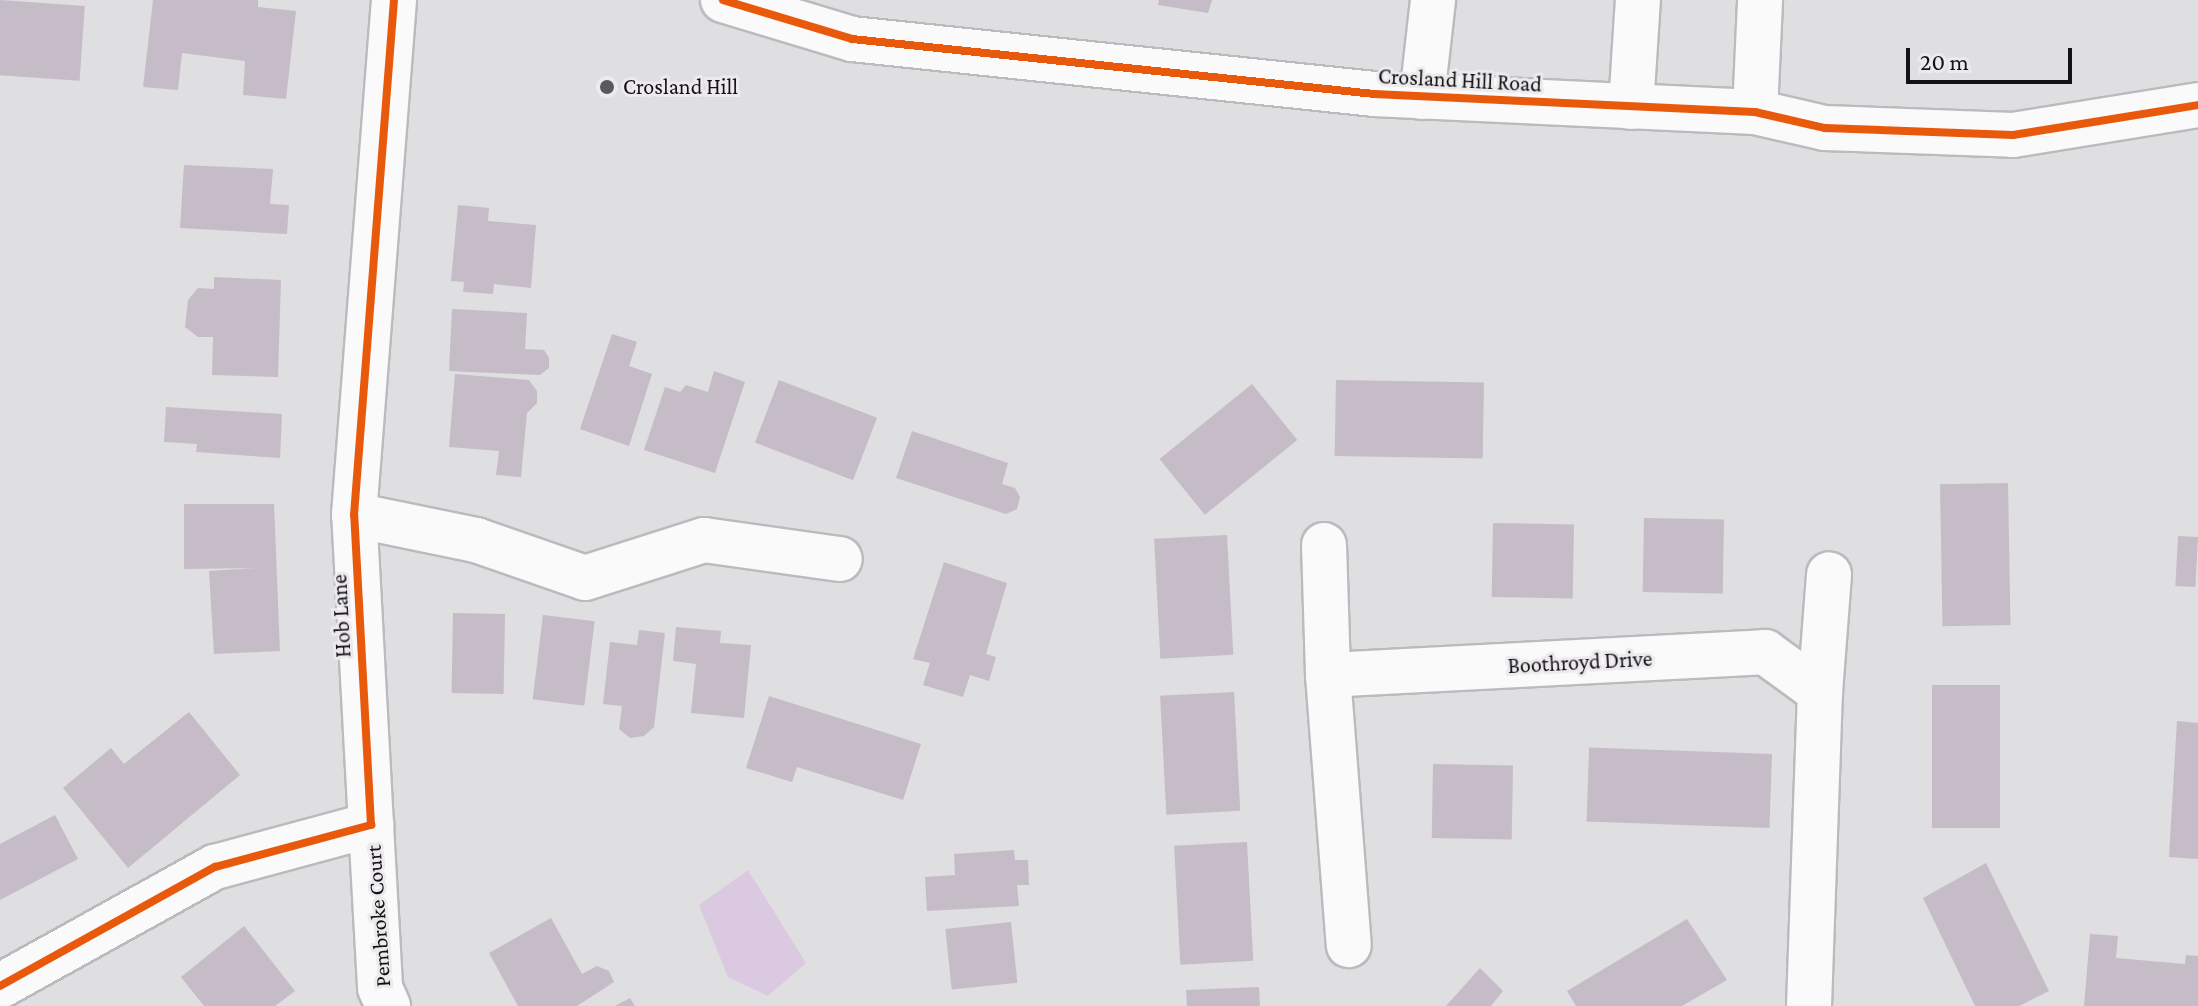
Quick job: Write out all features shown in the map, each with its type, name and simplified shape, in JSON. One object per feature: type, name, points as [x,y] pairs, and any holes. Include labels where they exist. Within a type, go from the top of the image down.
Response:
[{"type":"street","name":"Hob Lane","points":[[371,825],[354,515],[394,0]]},
{"type":"street","name":"Crosland Hill Road","points":[[723,0],[852,39],[1422,97],[1755,112],[1825,128],[2013,135],[2198,105]]},
{"type":"street","points":[[1422,97],[1433,0]]},
{"type":"street","points":[[1631,107],[1638,0]]},
{"type":"street","points":[[1755,112],[1760,0]]},
{"type":"street","points":[[354,515],[476,540],[585,578],[704,540],[840,559]]},
{"type":"street","points":[[1324,545],[1328,675],[1349,945]]},
{"type":"street","points":[[1809,1006],[1820,692],[1829,574]]},
{"type":"street","name":"Boothroyd Drive","points":[[1328,675],[1765,652],[1820,692]]},
{"type":"street","points":[[0,986],[215,867],[371,825]]},
{"type":"street","name":"Pembroke Court","points":[[371,825],[380,988],[388,1006]]},
{"type":"shaded area","points":[[748,870],[806,963],[768,996],[728,977],[699,905]]},
{"type":"building","points":[[0,0],[85,6],[80,81],[0,75]]},
{"type":"building","points":[[153,0],[258,0],[258,7],[296,11],[286,99],[243,95],[245,61],[182,53],[178,90],[143,87]]},
{"type":"building","points":[[1159,0],[1212,0],[1208,13],[1158,5]]},
{"type":"building","points":[[184,165],[273,169],[270,204],[289,205],[287,234],[180,228]]},
{"type":"building","points":[[458,205],[489,208],[488,221],[536,225],[531,288],[494,284],[493,294],[463,292],[464,282],[451,281]]},
{"type":"building","points":[[214,277],[281,280],[278,377],[212,375],[213,337],[198,337],[185,327],[188,300],[198,288],[214,289]]},
{"type":"building","points":[[452,309],[527,313],[525,349],[544,350],[549,358],[549,368],[540,375],[449,371]]},
{"type":"building","points":[[612,334],[637,342],[629,366],[652,374],[629,446],[580,429]]},
{"type":"building","points":[[714,371],[745,382],[715,473],[644,450],[665,387],[680,392],[686,385],[708,392]]},
{"type":"building","points":[[455,374],[529,380],[537,391],[537,403],[527,413],[521,477],[496,475],[499,451],[449,447]]},
{"type":"building","points":[[779,380],[877,418],[853,480],[755,443]]},
{"type":"building","points":[[1336,380],[1484,383],[1483,459],[1335,456]]},
{"type":"building","points":[[1252,384],[1297,440],[1205,515],[1160,459]]},
{"type":"building","points":[[166,407],[282,414],[280,458],[196,452],[197,444],[164,442]]},
{"type":"building","points":[[912,431],[1008,463],[1002,484],[1015,488],[1020,497],[1017,509],[1006,514],[896,478]]},
{"type":"building","points":[[2008,483],[2010,625],[1942,626],[1940,484]]},
{"type":"building","points":[[184,504],[274,504],[280,651],[214,654],[209,571],[255,568],[184,569]]},
{"type":"building","points":[[1644,518],[1724,519],[1723,593],[1643,592]]},
{"type":"building","points":[[1493,523],[1574,524],[1573,598],[1492,597]]},
{"type":"building","points":[[1227,535],[1233,655],[1160,659],[1154,539]]},
{"type":"building","points":[[2178,536],[2198,537],[2195,587],[2175,586]]},
{"type":"building","points":[[944,562],[1007,583],[986,654],[996,657],[989,681],[970,675],[963,697],[923,685],[930,663],[913,659]]},
{"type":"building","points":[[453,613],[505,614],[504,694],[452,693]]},
{"type":"building","points":[[543,615],[595,621],[584,706],[533,699]]},
{"type":"building","points":[[676,627],[721,631],[720,643],[751,645],[744,718],[691,713],[696,664],[673,661]]},
{"type":"building","points":[[639,630],[665,633],[654,727],[644,736],[630,738],[619,729],[622,706],[603,704],[610,642],[637,645]]},
{"type":"building","points":[[1932,685],[2000,685],[2000,828],[1932,828]]},
{"type":"building","points":[[1234,692],[1240,811],[1166,815],[1160,696]]},
{"type":"building","points":[[769,696],[921,744],[903,800],[797,767],[792,782],[746,768]]},
{"type":"building","points":[[189,712],[240,775],[128,868],[63,788],[111,748],[124,764]]},
{"type":"building","points":[[2177,721],[2198,723],[2198,859],[2169,857]]},
{"type":"building","points":[[1589,748],[1772,754],[1769,828],[1587,822]]},
{"type":"building","points":[[1433,764],[1513,765],[1512,839],[1432,838]]},
{"type":"building","points":[[55,815],[78,859],[0,900],[0,844]]},
{"type":"building","points":[[1247,842],[1253,961],[1180,965],[1174,846]]},
{"type":"building","points":[[1014,850],[1015,860],[1028,860],[1029,885],[1017,885],[1019,906],[927,911],[925,877],[955,875],[954,854]]},
{"type":"building","points":[[1986,863],[2049,991],[2019,1006],[1975,1006],[1923,898]]},
{"type":"building","points":[[551,918],[582,974],[597,966],[609,971],[614,982],[577,1006],[518,1006],[489,953]]},
{"type":"building","points":[[1687,919],[1727,980],[1682,1006],[1576,1006],[1567,991]]},
{"type":"building","points":[[1011,922],[1017,983],[952,990],[945,929]]},
{"type":"building","points":[[244,926],[295,991],[275,1006],[204,1006],[181,977]]},
{"type":"building","points":[[2090,934],[2118,936],[2116,958],[2185,964],[2186,955],[2198,956],[2198,1006],[2084,1006]]},
{"type":"building","points":[[1480,968],[1503,991],[1491,1006],[1446,1006]]},
{"type":"building","points":[[1259,987],[1260,1006],[1187,1006],[1186,990]]},
{"type":"building","points":[[630,998],[635,1006],[615,1006]]},
{"type":"cycle path","points":[[0,986],[215,867],[371,825],[354,515],[394,0]]},
{"type":"cycle path","points":[[723,0],[852,39],[1374,94],[1755,112],[1825,128],[2013,135],[2198,105]]},
{"type":"place","name":"Crosland Hill","points":[[607,87]]}]
